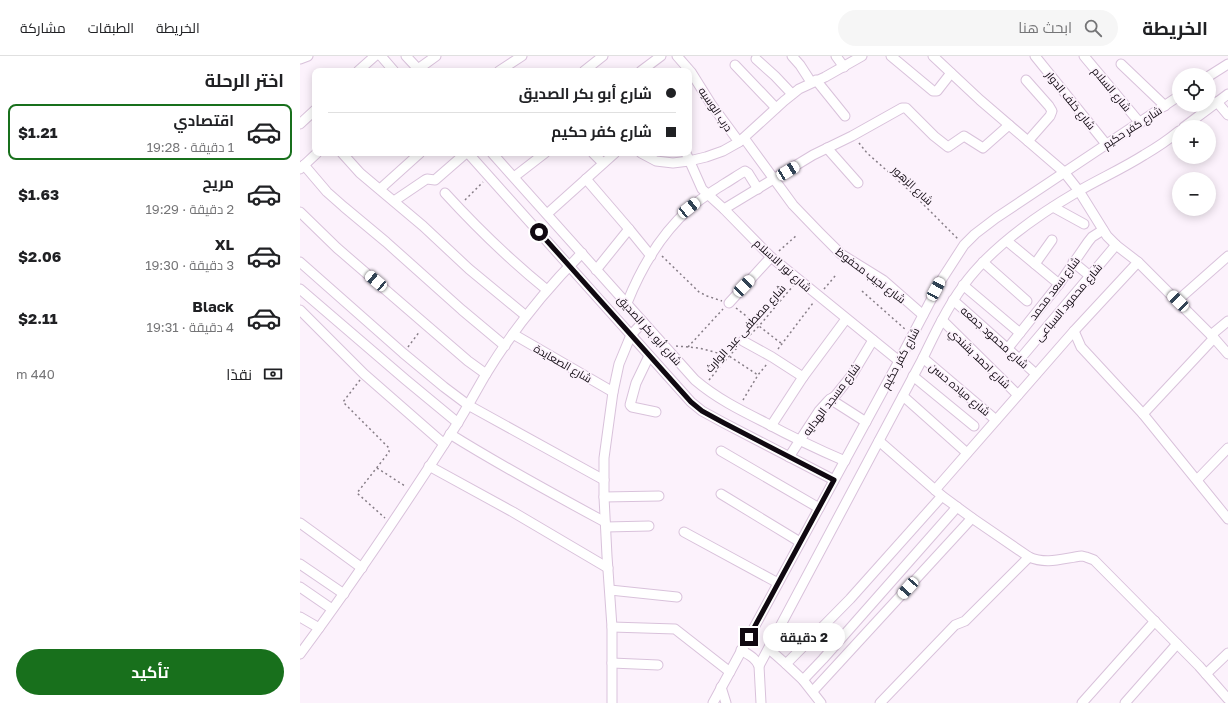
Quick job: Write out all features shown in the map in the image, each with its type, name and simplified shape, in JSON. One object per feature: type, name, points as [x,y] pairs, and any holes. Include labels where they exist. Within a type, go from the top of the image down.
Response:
[{"type":"street","points":[[300,59],[308,56]]},
{"type":"street","points":[[361,68],[375,56]]},
{"type":"street","points":[[381,56],[391,68]]},
{"type":"street","points":[[406,56],[417,68]]},
{"type":"street","points":[[421,68],[436,56]]},
{"type":"street","points":[[504,68],[522,56]]},
{"type":"street","points":[[588,68],[604,56]]},
{"type":"street","points":[[644,68],[661,56]]},
{"type":"street","name":"درب الوسيه","points":[[677,56],[688,68]]},
{"type":"street","points":[[792,56],[845,116]]},
{"type":"street","points":[[836,56],[844,67]]},
{"type":"street","points":[[647,156],[656,161],[668,163],[687,157],[706,157],[723,151],[742,140],[792,94],[814,81],[826,77],[862,56]]},
{"type":"street","points":[[891,56],[933,91],[937,91],[951,73]]},
{"type":"street","points":[[933,56],[1009,125],[1064,172],[1079,191],[1107,236],[1138,262],[1178,301],[1228,354]]},
{"type":"street","name":"شارع خلف الدوار","points":[[1035,56],[1106,144]]},
{"type":"street","name":"شارع السلام","points":[[1087,57],[1140,123]]},
{"type":"street","points":[[756,59],[792,94]]},
{"type":"street","points":[[1121,64],[1165,106]]},
{"type":"street","points":[[1216,72],[1228,64]]},
{"type":"street","points":[[735,65],[776,108]]},
{"type":"street","name":"درب الوسيه","points":[[692,74],[711,104],[775,178]]},
{"type":"street","points":[[1026,80],[1052,111],[1050,116],[1028,141]]},
{"type":"street","points":[[1193,120],[1228,94]]},
{"type":"street","name":"شارع كفر حكيم","points":[[713,703],[942,279],[964,245],[984,226],[1172,101]]},
{"type":"street","points":[[1217,102],[1228,115]]},
{"type":"street","points":[[724,209],[827,148],[902,108],[906,108],[948,147],[964,136],[983,148],[1009,125]]},
{"type":"street","points":[[300,124],[312,113]]},
{"type":"street","name":"شارع كفر حكيم","points":[[759,666],[914,376],[942,320],[953,300],[964,285],[983,262],[1007,241],[1053,207],[1079,191],[1144,156],[1172,136]]},
{"type":"street","points":[[827,148],[858,183]]},
{"type":"street","points":[[314,156],[302,167],[327,192],[505,346]]},
{"type":"street","points":[[345,156],[360,173],[526,316]]},
{"type":"street","points":[[380,189],[417,156]]},
{"type":"street","points":[[394,201],[425,180],[435,180],[463,156]]},
{"type":"street","name":"شارع أبو بكر الصديق","points":[[470,156],[691,402],[702,411],[834,480]]},
{"type":"street","name":"شارع أبو بكر الصديق","points":[[495,156],[664,346],[703,387],[738,409],[770,426],[844,461]]},
{"type":"street","points":[[514,177],[541,156]]},
{"type":"street","points":[[596,156],[603,163]]},
{"type":"street","points":[[547,214],[611,156]]},
{"type":"street","name":"شارع نور الاسلام","points":[[687,157],[700,185],[771,257],[818,297],[899,361]]},
{"type":"street","points":[[626,303],[635,283],[653,252],[670,229],[689,208],[708,194],[745,171],[748,173],[758,189]]},
{"type":"street","name":"شارع نجيب محفوظ","points":[[775,178],[798,210],[836,249],[847,258],[883,280],[923,315]]},
{"type":"street","points":[[586,179],[629,229],[653,252]]},
{"type":"street","points":[[445,193],[497,248],[547,290]]},
{"type":"street","points":[[1053,207],[1084,224]]},
{"type":"street","points":[[300,212],[337,248],[468,361],[486,374]]},
{"type":"street","points":[[596,270],[629,229]]},
{"type":"street","name":"شارع سعد محمد","points":[[1008,348],[1059,284],[1092,237],[1103,230]]},
{"type":"street","points":[[1035,264],[1052,240]]},
{"type":"street","points":[[1007,241],[1059,284]]},
{"type":"street","name":"شارع محمود السباعى","points":[[1020,359],[1116,245]]},
{"type":"street","points":[[300,654],[362,568],[458,423],[486,374],[513,334],[547,290],[582,254]]},
{"type":"street","points":[[1178,301],[1228,256]]},
{"type":"street","points":[[729,303],[771,257]]},
{"type":"street","points":[[300,262],[403,353],[468,405],[604,480]]},
{"type":"street","points":[[983,262],[1027,302]]},
{"type":"street","points":[[1073,262],[1090,276]]},
{"type":"street","points":[[786,664],[850,598],[938,493],[967,453],[1074,331],[1138,262]]},
{"type":"street","points":[[964,285],[1020,333]]},
{"type":"street","points":[[300,289],[458,423]]},
{"type":"street","name":"شارع محمود جمعه","points":[[953,300],[1036,374]]},
{"type":"street","points":[[300,310],[364,374],[444,444]]},
{"type":"street","points":[[770,426],[803,377],[846,319]]},
{"type":"street","name":"شارع احمد بشندي","points":[[942,320],[1018,395]]},
{"type":"street","points":[[1143,414],[1228,321]]},
{"type":"street","points":[[612,703],[612,627],[604,497],[604,458],[613,392],[619,364],[631,335],[643,322]]},
{"type":"street","points":[[1074,331],[1082,347],[1143,414],[1228,519]]},
{"type":"street","name":"شارع الصعايدة","points":[[513,334],[613,392]]},
{"type":"street","name":"شارع مسجد الهدايه","points":[[789,457],[819,411],[830,399],[835,396],[852,375],[873,340]]},
{"type":"street","points":[[743,342],[772,357],[803,377]]},
{"type":"street","points":[[649,356],[636,383],[630,405],[632,407],[656,412]]},
{"type":"street","name":"شارع مياده حسن","points":[[923,358],[996,420]]},
{"type":"street","points":[[914,376],[974,426]]},
{"type":"street","points":[[903,396],[967,453]]},
{"type":"street","points":[[830,399],[866,422]]},
{"type":"street","points":[[450,434],[606,525],[649,526]]},
{"type":"street","points":[[879,441],[938,493],[1029,557],[1046,561],[1082,556],[1094,560],[1206,674],[1228,699]]},
{"type":"street","points":[[1197,480],[1228,448]]},
{"type":"street","points":[[721,451],[819,508]]},
{"type":"street","points":[[429,466],[513,512],[608,568]]},
{"type":"street","points":[[721,494],[800,542]]},
{"type":"street","points":[[604,497],[659,496]]},
{"type":"street","points":[[803,680],[957,507]]},
{"type":"street","points":[[813,692],[972,518]]},
{"type":"street","points":[[300,523],[362,568]]},
{"type":"street","points":[[684,532],[778,583]]},
{"type":"street","points":[[880,703],[955,625],[965,621],[1029,557]]},
{"type":"street","points":[[300,564],[344,594]]},
{"type":"street","points":[[300,587],[332,609]]},
{"type":"street","points":[[610,590],[677,597]]},
{"type":"street","points":[[300,617],[319,628]]},
{"type":"street","points":[[1082,703],[1155,622]]},
{"type":"street","points":[[612,627],[675,629],[730,672]]},
{"type":"street","points":[[1125,703],[1177,644]]},
{"type":"street","points":[[769,648],[803,680],[821,703]]},
{"type":"street","points":[[741,650],[754,658],[759,666],[761,703]]},
{"type":"street","points":[[1206,674],[1228,653]]},
{"type":"street","points":[[612,663],[658,665]]},
{"type":"street","points":[[721,688],[726,703]]},
{"type":"path","name":"شارع الزهور","points":[[852,136],[867,153],[910,192],[964,245]]},
{"type":"path","points":[[458,207],[489,176]]},
{"type":"path","points":[[771,257],[797,235]]},
{"type":"path","points":[[653,252],[700,292],[716,300],[729,303],[782,344]]},
{"type":"path","points":[[818,297],[836,275]]},
{"type":"path","name":"شارع مصطفى عبد الوارث","points":[[703,387],[729,356],[759,326],[798,280]]},
{"type":"path","points":[[862,291],[912,336]]},
{"type":"path","points":[[688,347],[716,319],[729,303]]},
{"type":"path","points":[[403,353],[425,324]]},
{"type":"path","points":[[664,346],[708,349],[729,356],[758,375]]},
{"type":"path","points":[[364,374],[343,402],[389,448],[389,452],[357,493],[391,523]]},
{"type":"path","points":[[377,468],[413,491]]},
{"type":"route","points":[[539,232],[691,402],[712,417],[834,480],[749,637]]}]
